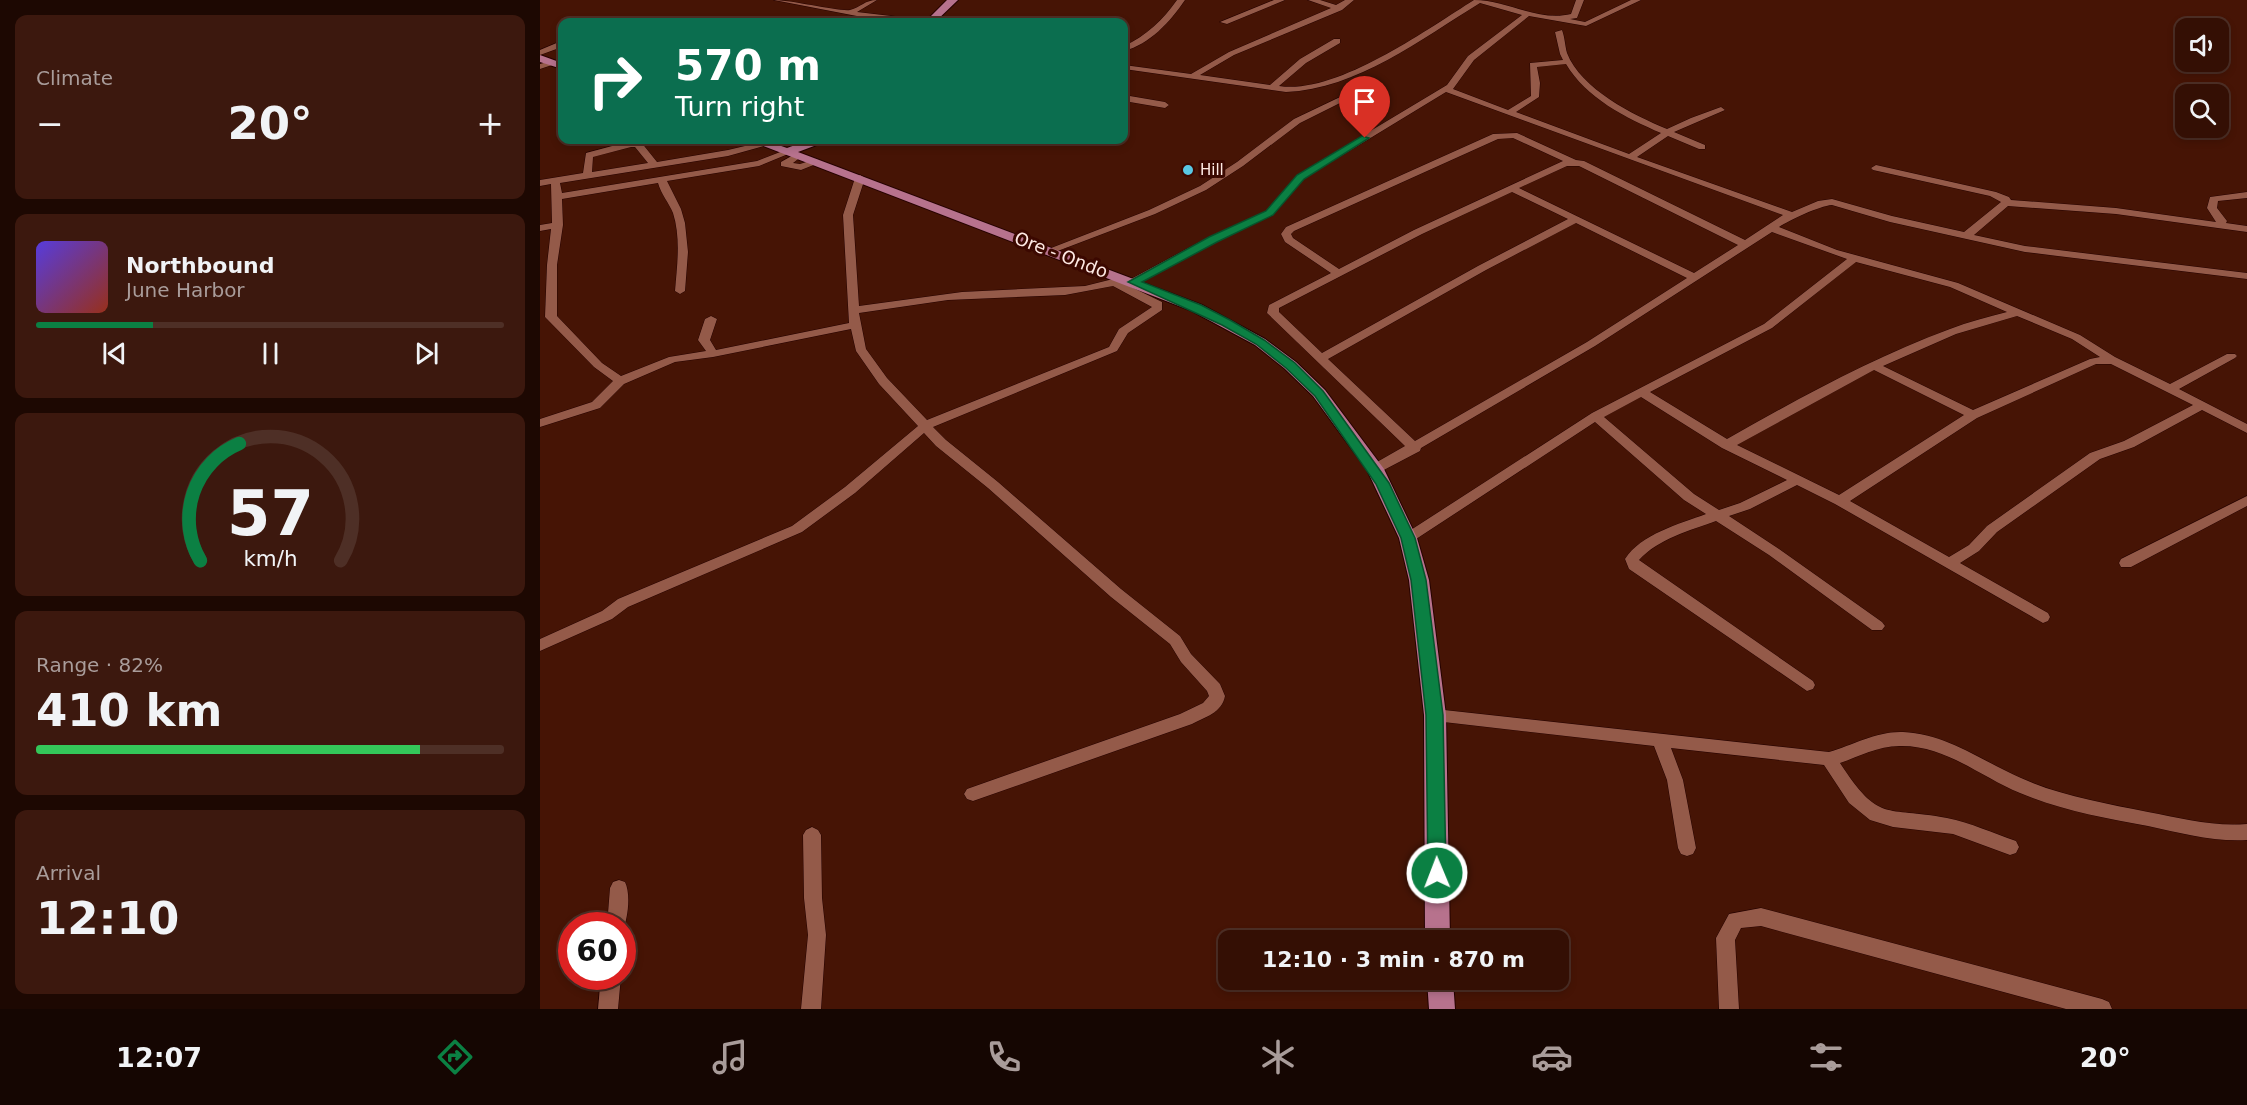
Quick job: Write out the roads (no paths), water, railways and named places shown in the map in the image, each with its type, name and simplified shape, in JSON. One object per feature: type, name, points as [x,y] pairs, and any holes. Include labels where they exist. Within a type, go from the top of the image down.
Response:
[{"type":"main road","points":[[934,18],[953,0]]},
{"type":"main road","points":[[540,57],[558,64]]},
{"type":"main road","name":"Ore - Ondo","points":[[771,144],[1197,308],[1260,342],[1290,365],[1319,393],[1375,469],[1408,538],[1419,580],[1435,715],[1438,930]]},
{"type":"main road","points":[[794,152],[811,144]]},
{"type":"main road","points":[[814,159],[819,144]]},
{"type":"main road","points":[[1441,990],[1442,1009]]},
{"type":"street","points":[[778,0],[896,18]]},
{"type":"street","points":[[852,12],[873,0]]},
{"type":"street","points":[[1128,47],[1145,39],[1162,26],[1181,0]]},
{"type":"street","points":[[1224,22],[1281,0]]},
{"type":"street","points":[[1312,0],[1339,8]]},
{"type":"street","points":[[1193,76],[1224,55],[1339,8],[1350,0]]},
{"type":"street","points":[[1305,91],[1400,49],[1479,0],[1528,15],[1586,24],[1596,31]]},
{"type":"street","points":[[1560,19],[1574,16],[1580,0]]},
{"type":"street","points":[[1586,24],[1637,0]]},
{"type":"street","points":[[853,310],[962,295],[1032,294],[1100,287],[1123,281],[1270,213],[1300,177],[1449,87],[1471,58],[1528,15]]},
{"type":"street","points":[[1559,32],[1563,54],[1567,62],[1606,102],[1665,132],[1702,147]]},
{"type":"street","points":[[1272,88],[1303,61],[1337,41]]},
{"type":"street","points":[[540,53],[558,46]]},
{"type":"street","points":[[1509,112],[1535,97],[1536,83],[1533,65],[1567,62]]},
{"type":"street","points":[[540,66],[558,64]]},
{"type":"street","points":[[1128,68],[1305,91],[1338,102]]},
{"type":"street","points":[[1449,87],[1450,91],[1791,215]]},
{"type":"street","points":[[1051,250],[1152,212],[1203,188],[1240,164],[1297,121],[1360,91]]},
{"type":"street","points":[[1128,99],[1166,105]]},
{"type":"street","points":[[1630,158],[1681,123],[1720,110]]},
{"type":"street","points":[[1336,272],[1289,240],[1286,234],[1290,229],[1496,136],[1514,135],[1573,162],[1581,163],[1746,245]]},
{"type":"street","points":[[587,176],[589,155],[631,144],[638,144],[655,165]]},
{"type":"street","points":[[540,183],[743,150],[756,144]]},
{"type":"street","points":[[558,197],[759,164],[794,152]]},
{"type":"street","points":[[1415,448],[1273,313],[1273,307],[1336,272],[1558,166],[1573,162]]},
{"type":"street","points":[[1876,168],[1993,194],[2006,199],[2006,203]]},
{"type":"street","points":[[856,177],[848,215],[853,310],[860,349],[883,381],[941,443],[993,485],[1116,593],[1175,640],[1186,658],[1214,688],[1217,696],[1216,702],[1209,708],[1186,718],[973,794]]},
{"type":"street","points":[[662,179],[663,186],[678,213],[682,242],[680,291]]},
{"type":"street","points":[[555,181],[558,197],[558,225],[545,318],[598,365],[620,381]]},
{"type":"street","points":[[1512,188],[1696,278]]},
{"type":"street","points":[[2218,225],[2222,221],[2212,208],[2213,199],[2247,195]]},
{"type":"street","points":[[1375,469],[1415,448],[1591,344],[1791,215],[1800,214],[1821,203],[1832,202],[1890,219],[2036,251],[2247,276]]},
{"type":"street","points":[[1965,237],[2006,203],[2116,211],[2247,229]]},
{"type":"street","points":[[1322,358],[1482,268],[1575,220]]},
{"type":"street","points":[[540,228],[558,225]]},
{"type":"street","points":[[1771,228],[1853,259],[1954,285],[2018,312],[2076,338],[2113,360],[2247,429]]},
{"type":"street","points":[[1408,538],[1596,416],[1768,326],[1853,259]]},
{"type":"street","points":[[540,645],[607,615],[623,603],[797,529],[850,490],[926,425],[1113,349],[1123,331],[1158,308],[1158,304],[1123,281]]},
{"type":"street","points":[[1727,445],[1875,366],[1953,332],[2018,312]]},
{"type":"street","points":[[711,319],[705,340],[713,354]]},
{"type":"street","points":[[540,423],[596,405],[620,381],[673,359],[713,354],[855,326]]},
{"type":"street","points":[[2170,389],[2231,356]]},
{"type":"street","points":[[1840,501],[1973,415],[2094,361],[2113,360]]},
{"type":"street","points":[[1875,366],[1973,415]]},
{"type":"street","points":[[1641,392],[1727,445],[1840,501],[2043,617]]},
{"type":"street","points":[[1949,563],[1974,548],[1992,529],[2095,456],[2129,444],[2201,406]]},
{"type":"street","points":[[1596,416],[1689,497],[1719,514],[1878,626]]},
{"type":"street","points":[[1799,479],[1746,505],[1654,540],[1635,554],[1632,559],[1634,565],[1807,685]]},
{"type":"street","points":[[2126,562],[2247,500]]},
{"type":"street","points":[[1435,715],[1829,759],[1876,742],[1901,738],[1927,741],[1956,751],[1996,775],[2059,800],[2188,827],[2247,832]]},
{"type":"street","points":[[1659,739],[1675,780],[1687,848]]},
{"type":"street","points":[[1829,759],[1857,801],[1876,814],[1895,819],[1944,825],[1977,834],[2010,847]]},
{"type":"street","points":[[812,835],[813,898],[817,935],[812,1009]]},
{"type":"street","points":[[617,912],[619,888]]},
{"type":"street","points":[[1729,1009],[1725,938],[1736,920],[1761,917],[2103,1009]]},
{"type":"street","points":[[608,1009],[610,990]]},
{"type":"place","name":"Hill","points":[[1188,170]]}]
